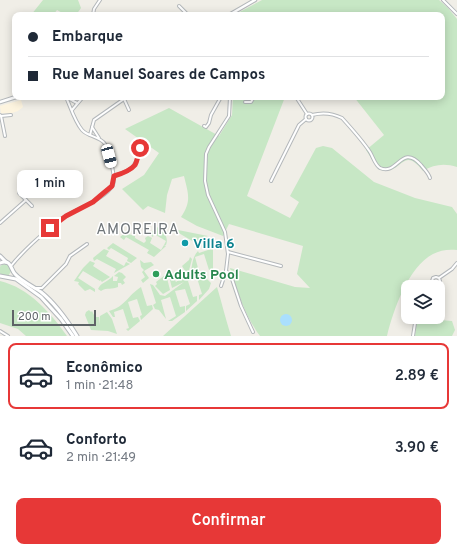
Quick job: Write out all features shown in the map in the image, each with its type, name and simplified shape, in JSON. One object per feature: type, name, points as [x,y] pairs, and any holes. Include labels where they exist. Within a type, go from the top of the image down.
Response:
[{"type":"main road","points":[[0,256],[11,267],[15,275],[44,294],[62,314],[77,336]]},
{"type":"main road","points":[[0,263],[7,262]]},
{"type":"main road","points":[[5,277],[11,274],[11,267]]},
{"type":"main road","points":[[0,276],[16,279],[41,297],[59,316],[70,332],[71,336]]},
{"type":"street","points":[[94,12],[94,9],[100,0]]},
{"type":"street","points":[[234,12],[255,0]]},
{"type":"street","points":[[443,0],[457,14]]},
{"type":"street","points":[[179,6],[185,12]]},
{"type":"street","points":[[0,102],[12,98]]},
{"type":"street","points":[[67,100],[80,127],[90,136],[99,138]]},
{"type":"street","points":[[72,100],[77,103]]},
{"type":"street","points":[[72,110],[80,100]]},
{"type":"street","points":[[90,136],[94,120],[120,100]]},
{"type":"street","points":[[124,100],[129,110]]},
{"type":"street","points":[[204,126],[206,127],[209,123],[210,115],[219,100]]},
{"type":"street","points":[[221,286],[226,271],[228,252],[224,232],[208,195],[205,181],[206,154],[228,116],[230,100]]},
{"type":"street","points":[[245,102],[251,102],[252,100]]},
{"type":"street","points":[[298,100],[307,114],[305,116],[306,119]]},
{"type":"street","points":[[307,114],[310,113],[312,115],[324,113],[336,115],[342,118],[368,150],[379,167],[389,169],[402,158],[409,157],[417,161],[429,174],[430,178]]},
{"type":"street","points":[[5,136],[1,115],[11,115]]},
{"type":"street","points":[[271,181],[299,125],[306,119],[310,120],[312,115]]},
{"type":"street","points":[[11,267],[20,256],[57,221],[93,202],[112,186],[114,176],[106,145],[99,138],[92,126]]},
{"type":"street","points":[[114,176],[134,166],[139,153]]},
{"type":"street","points":[[19,193],[32,206]]},
{"type":"street","points":[[0,224],[26,200]]},
{"type":"street","points":[[35,288],[44,286],[66,264],[70,256],[86,244]]},
{"type":"street","points":[[228,252],[281,266]]},
{"type":"street","points":[[7,262],[20,256]]},
{"type":"street","points":[[432,280],[436,277],[439,278],[452,269],[457,263]]},
{"type":"street","points":[[226,271],[231,276],[241,306],[253,332]]},
{"type":"street","points":[[44,286],[42,290],[44,294]]},
{"type":"street","points":[[413,336],[415,324]]},
{"type":"street","points":[[0,331],[8,336]]},
{"type":"shaded area","points":[[21,100],[23,107],[18,111],[9,114],[1,113],[0,106]]},
{"type":"green space","points":[[43,0],[78,0],[81,8],[78,12],[61,12],[57,10],[55,12],[33,12]]},
{"type":"green space","points":[[262,0],[439,0],[457,19],[457,167],[440,165],[423,171],[416,163],[406,160],[386,171],[378,169],[366,150],[384,135],[356,100],[445,100],[445,12],[240,12]]},
{"type":"green space","points":[[233,100],[284,100],[247,196],[290,218],[299,202],[290,196],[316,148],[323,146],[332,148],[374,182],[415,198],[452,207],[457,214],[457,250],[445,250],[433,254],[424,260],[408,280],[401,280],[401,295],[393,314],[387,336],[260,336],[246,312],[230,268],[295,287],[310,288],[297,274],[303,246],[229,224],[223,236],[197,226],[181,217],[188,201],[188,192],[184,176],[172,179],[167,195],[165,213],[148,206],[143,210],[122,189],[144,175],[159,153],[125,129],[169,108],[219,136],[232,115]]},
{"type":"green space","points":[[158,227],[165,235],[167,240],[166,245],[164,245],[166,241],[154,234],[153,237],[149,234]]},
{"type":"green space","points":[[178,230],[208,236],[201,238],[199,245],[177,232],[172,233],[172,231]]},
{"type":"green space","points":[[125,233],[135,236],[135,238],[144,243],[146,241],[145,238],[148,236],[152,238],[150,243],[161,250],[164,245],[166,246],[154,257],[147,253],[149,250],[126,237],[124,240],[120,237]]},
{"type":"green space","points":[[113,243],[137,258],[131,263],[127,261],[128,258],[111,248],[109,250],[107,248]]},
{"type":"green space","points":[[104,249],[109,251],[106,256],[124,266],[126,262],[130,264],[114,273],[116,269],[97,259],[94,261],[93,258]]},
{"type":"green space","points":[[213,249],[213,270],[209,270],[204,254],[195,257],[201,279],[207,279],[211,283],[209,289],[199,300],[199,295],[202,294],[197,278],[188,281],[193,297],[197,296],[197,301],[186,311],[186,306],[190,304],[185,289],[175,291],[180,307],[185,306],[185,312],[172,321],[168,321],[176,316],[170,297],[161,300],[166,319],[159,310],[155,309],[153,305],[156,303],[150,284],[153,285],[160,295],[165,296],[184,282],[172,288],[169,276],[171,274],[176,282],[187,274],[182,266],[189,260],[190,257],[192,259],[187,278],[191,272],[194,257],[198,251],[199,253]]},
{"type":"green space","points":[[140,260],[144,263],[151,262],[154,265],[144,271],[149,278],[143,283],[141,280],[145,277],[142,272],[144,270],[141,267]]},
{"type":"green space","points":[[90,261],[95,263],[93,266],[110,277],[102,282],[83,271],[78,278],[95,289],[95,292],[90,289],[85,291],[78,284],[79,282],[74,281]]},
{"type":"green space","points":[[5,264],[9,266],[11,270],[9,274],[5,276],[1,274],[-1,270],[1,266]]},
{"type":"green space","points":[[119,272],[126,277],[123,280],[125,283],[122,285],[121,283],[118,283],[118,287],[116,288],[101,291],[98,289],[113,276],[113,281],[117,281],[118,277],[114,276]]},
{"type":"green space","points":[[165,275],[170,290],[163,294],[155,286],[157,284],[156,282]]},
{"type":"green space","points":[[0,281],[11,284],[38,302],[67,336],[26,336],[18,329],[0,323]]},
{"type":"green space","points":[[141,287],[147,306],[152,305],[153,309],[141,320],[140,316],[142,315],[137,299],[128,302],[133,318],[138,317],[140,321],[128,331],[126,329],[129,328],[123,309],[114,312],[115,317],[113,317],[109,311],[123,304],[136,290]]},
{"type":"green space","points":[[217,287],[231,336],[163,336]]},
{"type":"green space","points":[[89,310],[91,312],[92,311],[95,317],[99,317],[99,325],[100,316],[107,312],[112,319],[117,334],[108,331],[91,330],[85,315]]},
{"type":"green space","points":[[445,320],[452,321],[455,330],[452,336],[415,336],[416,324],[445,324]]},
{"type":"water","points":[[288,314],[291,315],[291,325],[284,326],[281,325],[280,318],[281,315]]},
{"type":"place","name":"Villa 6","points":[[185,243]]},
{"type":"place","name":"Adults Pool","points":[[156,274]]},
{"type":"district","name":"AMOREIRA","points":[[138,229]]},
{"type":"route","points":[[50,228],[57,221],[93,202],[110,189],[114,182],[114,176],[134,166],[141,151],[140,148]]}]
